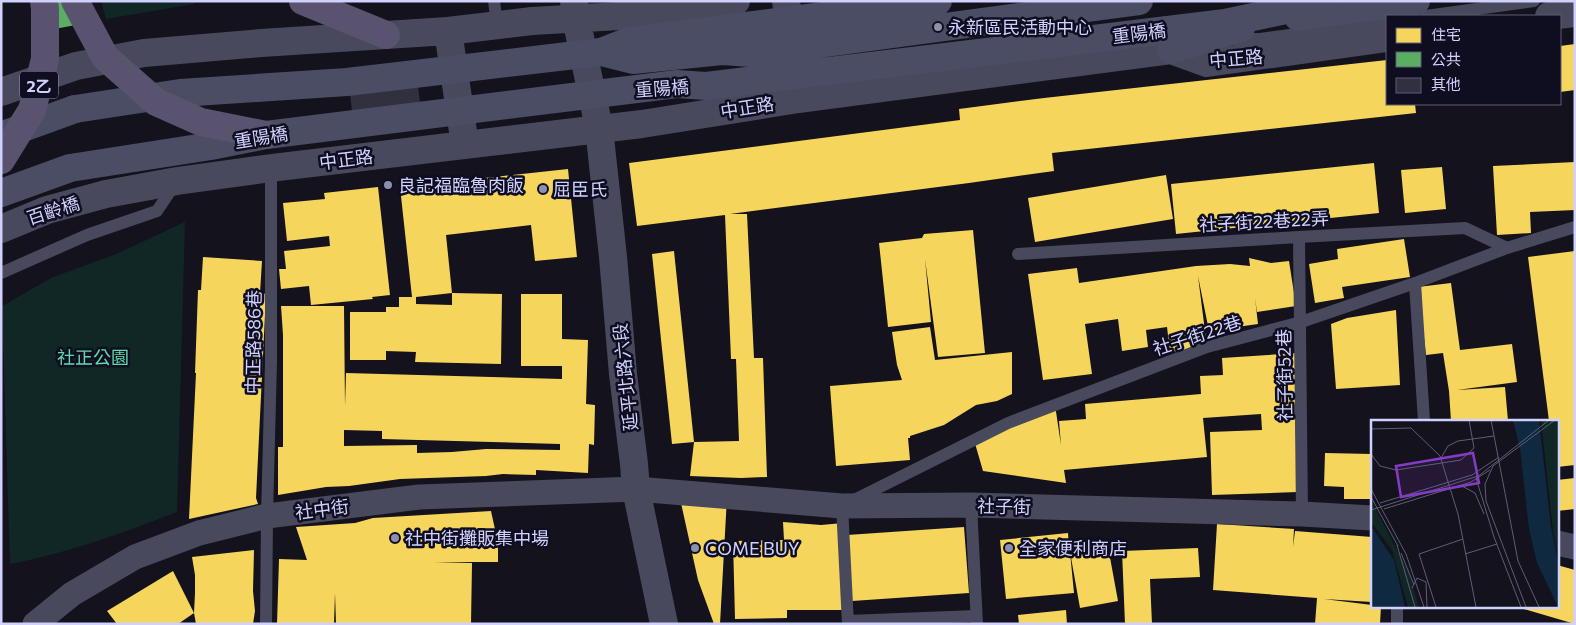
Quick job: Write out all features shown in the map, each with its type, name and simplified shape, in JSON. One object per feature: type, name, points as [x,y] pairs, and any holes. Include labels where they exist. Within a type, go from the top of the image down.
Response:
[{"type":"main road","name":"2乙","points":[[1,160],[32,110],[45,59],[44,1]]},
{"type":"main road","points":[[75,1],[106,57],[156,102],[201,122],[266,135]]},
{"type":"main road","points":[[304,1],[386,35]]},
{"type":"main road","points":[[1,136],[75,109],[180,94],[347,82],[601,52],[629,41],[938,1]]},
{"type":"main road","points":[[677,84],[751,54],[1139,1]]},
{"type":"main road","name":"重陽橋","points":[[1,193],[70,168],[211,146],[266,135],[677,84],[706,86],[1225,22],[1328,1]]},
{"type":"main road","points":[[1171,50],[1258,23],[1416,1]]},
{"type":"main road","points":[[601,52],[633,60],[722,50],[751,54]]},
{"type":"street","points":[[1,92],[76,66],[144,53],[448,31],[496,13],[532,21],[575,10],[637,15],[736,1]]},
{"type":"street","points":[[786,1],[798,99]]},
{"type":"street","name":"延平北路六段","points":[[575,10],[599,128],[636,489],[664,624]]},
{"type":"street","points":[[1558,15],[1575,13]]},
{"type":"street","points":[[448,31],[465,145]]},
{"type":"street","name":"中正路","points":[[106,194],[177,181],[271,168],[642,124],[798,99],[1171,50],[1206,63],[1386,38]]},
{"type":"street","name":"百齡橋","points":[[1,229],[47,210],[106,194]]},
{"type":"street","name":"社子街","points":[[636,489],[842,506],[970,505],[1302,514],[1371,518]]},
{"type":"street","name":"社中街","points":[[35,624],[72,594],[136,557],[199,533],[267,516],[419,497],[636,489]]},
{"type":"street","points":[[1558,543],[1575,547]]},
{"type":"lane","points":[[1433,15],[1534,1]]},
{"type":"lane","points":[[1207,39],[1260,39],[1386,22]]},
{"type":"lane","name":"中正路586巷","points":[[266,624],[271,362],[271,168]]},
{"type":"lane","points":[[1,273],[87,235],[157,211],[177,181]]},
{"type":"lane","name":"社子街22巷","points":[[842,506],[1008,423],[1208,347],[1300,322],[1415,283],[1507,248],[1575,227]]},
{"type":"lane","name":"社子街22巷22弄","points":[[1018,254],[1299,236],[1466,228],[1507,248]]},
{"type":"lane","name":"社子街52巷","points":[[1299,236],[1302,514]]},
{"type":"lane","points":[[1415,283],[1424,420]]},
{"type":"lane","points":[[842,506],[848,622],[977,620],[970,505]]},
{"type":"lane","points":[[1397,608],[1397,624]]},
{"type":"green space","points":[[101,1],[195,1],[194,4],[106,19]]},
{"type":"green space","name":"社正公園","points":[[185,222],[177,512],[95,542],[10,564],[2,306],[53,277],[114,255]]},
{"type":"building: 住宅","points":[[1575,44],[1575,90],[1561,92],[1561,46]]},
{"type":"building: 住宅","points":[[1386,60],[1386,105],[1415,105],[1416,113],[1052,153],[1054,171],[730,214],[747,214],[754,358],[763,358],[767,477],[690,476],[694,442],[739,441],[736,359],[731,359],[725,215],[637,226],[629,163],[960,120],[959,109]]},
{"type":"building: 住宅","points":[[1575,162],[1575,210],[1530,212],[1531,233],[1497,235],[1493,166]]},
{"type":"building: 住宅","points":[[1374,163],[1379,213],[1176,234],[1171,184]]},
{"type":"building: 住宅","points":[[1442,167],[1446,209],[1405,213],[1401,170]]},
{"type":"building: 住宅","points":[[568,169],[577,257],[535,261],[531,225],[446,235],[452,293],[502,294],[501,364],[415,362],[416,352],[386,351],[386,360],[350,360],[350,312],[386,312],[386,307],[399,307],[399,297],[412,297],[400,187]],"holes":[[[452,293],[452,305],[416,304],[416,297]]]},
{"type":"building: 住宅","points":[[1166,175],[1173,219],[1035,242],[1028,198]]},
{"type":"building: 住宅","points":[[378,187],[390,295],[372,297],[373,299],[311,305],[309,286],[281,289],[279,269],[286,269],[284,251],[330,246],[329,236],[287,241],[283,203],[325,199],[324,193]]},
{"type":"building: 住宅","points":[[973,230],[985,353],[938,357],[925,259],[931,322],[888,327],[879,243],[922,238],[924,234]]},
{"type":"building: 住宅","points":[[1404,239],[1410,277],[1342,287],[1344,298],[1315,303],[1309,264],[1338,259],[1337,249]]},
{"type":"building: 住宅","points":[[674,251],[694,442],[672,444],[652,254]]},
{"type":"building: 住宅","points":[[1575,251],[1575,465],[1558,467],[1558,420],[1549,420],[1528,257]]},
{"type":"building: 住宅","points":[[203,257],[262,261],[260,293],[266,294],[256,498],[258,504],[189,519],[198,290],[201,290]]},
{"type":"building: 住宅","points":[[1249,258],[1271,263],[1289,261],[1296,306],[1257,312],[1255,298],[1258,324],[1209,331],[1198,276],[1207,347],[1170,352],[1167,327],[1146,330],[1148,347],[1122,351],[1118,319],[1085,324],[1092,374],[1043,380],[1028,274],[1077,268],[1079,283],[1196,266],[1230,264],[1250,266]]},
{"type":"building: 住宅","points":[[1451,283],[1460,350],[1512,344],[1517,382],[1457,390],[1505,387],[1508,420],[1451,420],[1443,353],[1426,355],[1418,287]]},
{"type":"building: 住宅","points":[[521,294],[562,294],[562,339],[588,340],[586,404],[595,405],[594,445],[589,444],[588,473],[536,470],[536,475],[503,474],[400,479],[326,487],[278,495],[278,447],[283,447],[283,335],[281,306],[344,306],[345,406],[346,373],[562,379],[562,366],[521,366]],"holes":[[[344,430],[382,431],[382,439],[560,444],[560,450],[486,449],[417,453],[417,445],[344,446]]]},
{"type":"building: 住宅","points":[[1396,310],[1400,385],[1336,389],[1331,324],[1347,318]]},
{"type":"building: 住宅","points":[[930,327],[935,360],[1012,352],[1012,394],[997,401],[976,405],[944,425],[910,436],[908,438],[910,460],[836,466],[830,386],[902,380],[897,365],[892,332]]},
{"type":"building: 住宅","points":[[1297,353],[1300,412],[1295,412],[1298,492],[1212,495],[1210,432],[1262,430],[1261,414],[1203,418],[1207,457],[1064,470],[1066,483],[983,471],[974,440],[1055,405],[1061,445],[1059,421],[1086,419],[1085,404],[1201,394],[1200,376],[1223,375],[1222,358]]},
{"type":"building: 住宅","points":[[1325,453],[1371,454],[1371,499],[1344,499],[1344,487],[1324,486]]},
{"type":"building: 住宅","points":[[1575,478],[1575,509],[1558,511],[1558,480]]},
{"type":"building: 住宅","points":[[679,494],[727,497],[720,624],[714,624],[698,580]]},
{"type":"building: 住宅","points":[[491,511],[498,543],[498,562],[434,562],[472,563],[471,624],[336,624],[335,593],[334,624],[277,624],[279,559],[307,560],[296,527],[355,523],[373,518]]},
{"type":"building: 住宅","points":[[783,522],[821,525],[843,523],[847,610],[787,610],[787,618],[735,619],[733,541],[784,540]]},
{"type":"building: 住宅","points":[[1217,524],[1294,529],[1293,547],[1295,531],[1371,537],[1371,602],[1324,599],[1371,605],[1371,608],[1381,608],[1380,624],[1315,624],[1317,598],[1213,590]]},
{"type":"building: 住宅","points":[[964,527],[969,593],[852,601],[847,535]]},
{"type":"building: 住宅","points":[[1068,533],[1069,548],[1107,541],[1118,601],[1080,608],[1070,552],[1074,593],[1006,599],[1000,540]]},
{"type":"building: 住宅","points":[[1198,548],[1200,577],[1150,579],[1152,624],[1125,624],[1122,551]]},
{"type":"building: 住宅","points":[[254,550],[253,591],[255,611],[253,624],[196,624],[194,613],[195,575],[192,557]]},
{"type":"building: 住宅","points":[[1558,565],[1575,570],[1575,624],[1520,608],[1558,608]]},
{"type":"building: 住宅","points":[[173,571],[194,613],[178,624],[117,624],[107,611]]},
{"type":"building: 住宅","points":[[1066,610],[1067,624],[1019,624],[1018,615]]},
{"type":"building: 公共","points":[[32,1],[72,1],[76,25],[38,32]]},
{"type":"building: 其他","points":[[418,86],[422,120],[354,128],[350,94]]},
{"type":"place","name":"永新區民活動中心","points":[[938,27]]},
{"type":"place","name":"良記福臨魯肉飯","points":[[388,185]]},
{"type":"place","name":"屈臣氏","points":[[543,189]]},
{"type":"place","name":"社中街攤販集中場","points":[[395,538]]},
{"type":"place","name":"COME BUY","points":[[695,548]]},
{"type":"place","name":"全家便利商店","points":[[1009,548]]}]
